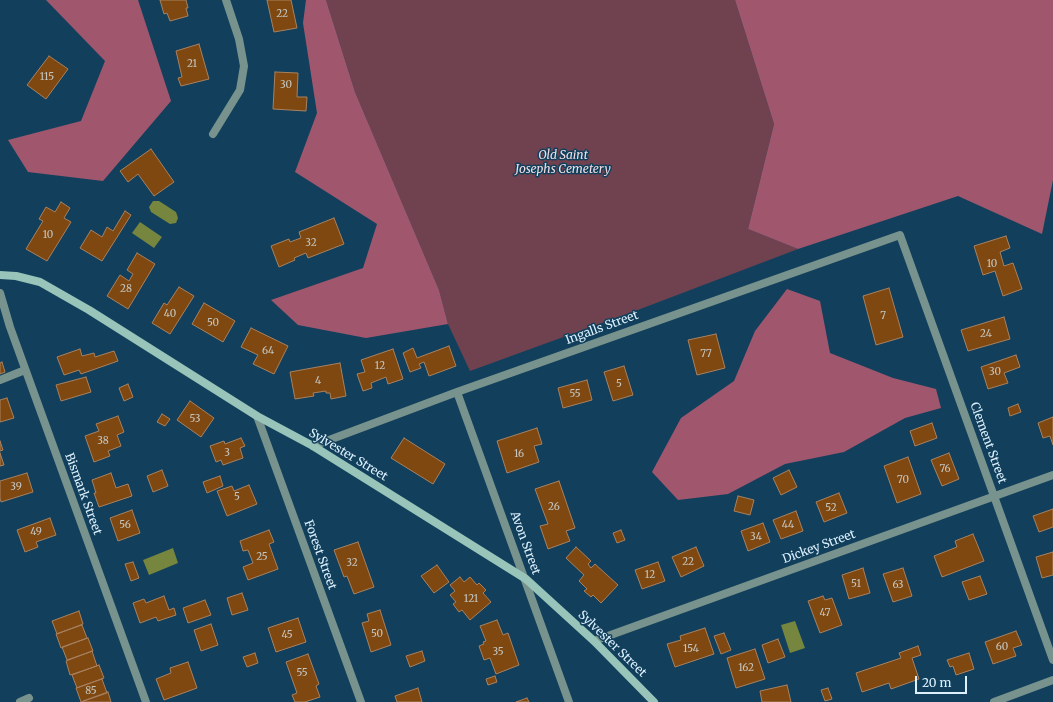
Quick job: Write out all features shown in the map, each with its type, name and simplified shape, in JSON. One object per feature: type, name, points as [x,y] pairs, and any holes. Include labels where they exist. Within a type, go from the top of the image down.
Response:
[{"type":"street","points":[[213,134],[240,90],[244,66],[239,39],[226,0]]},
{"type":"street","name":"Ingalls Street","points":[[312,446],[457,392],[900,235]]},
{"type":"street","name":"Clement Street","points":[[900,235],[1053,660]]},
{"type":"street","name":"Sylvester Street","points":[[0,275],[16,276],[40,282],[89,310],[257,416],[312,446],[526,578],[594,641],[654,702]]},
{"type":"street","name":"Bismark Street","points":[[0,293],[25,370],[146,702]]},
{"type":"street","points":[[0,380],[25,370]]},
{"type":"street","name":"Avon Street","points":[[457,392],[526,578],[569,702]]},
{"type":"street","name":"Forest Street","points":[[257,416],[361,702]]},
{"type":"street","name":"Dickey Street","points":[[594,641],[1053,475]]},
{"type":"street","points":[[994,702],[1053,680]]},
{"type":"street","points":[[20,702],[29,698]]},
{"type":"green space","name":"Old Saint Josephs Cemetery","points":[[326,0],[735,0],[774,124],[748,229],[798,249],[643,308],[470,371],[448,324],[439,290],[355,92]]},
{"type":"shaded area","points":[[46,0],[138,0],[171,101],[103,181],[28,172],[8,140],[81,121],[105,61]]},
{"type":"shaded area","points":[[306,0],[326,0],[355,92],[439,290],[448,324],[366,338],[298,325],[271,300],[363,268],[377,224],[295,172],[317,113],[303,23]]},
{"type":"shaded area","points":[[735,0],[1053,0],[1053,180],[1042,234],[958,196],[798,249],[748,229],[774,124]]},
{"type":"shaded area","points":[[153,201],[159,201],[176,212],[178,218],[176,223],[170,224],[151,212],[149,207]]},
{"type":"shaded area","points":[[140,222],[162,237],[154,248],[132,233]]},
{"type":"shaded area","points":[[787,289],[820,301],[830,353],[893,378],[936,389],[941,408],[905,418],[844,452],[785,464],[728,494],[678,500],[652,472],[681,418],[734,381],[755,331]]},
{"type":"shaded area","points":[[173,548],[178,563],[149,575],[143,560]]},
{"type":"shaded area","points":[[795,621],[805,648],[790,653],[781,625]]},
{"type":"building","points":[[160,0],[186,0],[188,16],[170,21],[167,13],[164,14]]},
{"type":"building","points":[[267,0],[291,0],[297,28],[274,32]]},
{"type":"building","points":[[199,44],[209,79],[181,86],[178,78],[182,77],[176,51]]},
{"type":"building","points":[[49,56],[68,69],[46,99],[27,85]]},
{"type":"building","points":[[275,72],[298,73],[297,97],[307,97],[306,111],[273,109]]},
{"type":"building","points":[[151,149],[174,182],[154,196],[138,174],[128,182],[120,171]]},
{"type":"building","points":[[61,202],[70,208],[64,218],[71,222],[47,261],[26,249],[43,221],[39,219],[46,207],[55,212]]},
{"type":"building","points":[[125,211],[131,215],[102,261],[80,248],[91,230],[102,237],[107,227],[113,231]]},
{"type":"building","points":[[334,218],[344,244],[308,258],[306,253],[279,267],[271,246],[289,239],[290,242],[301,238],[299,232]]},
{"type":"building","points":[[1006,236],[1010,248],[1000,252],[1004,266],[1013,263],[1022,289],[1003,296],[995,271],[983,275],[974,246]]},
{"type":"building","points":[[137,253],[155,264],[128,309],[107,296],[120,275],[129,281],[133,274],[127,270]]},
{"type":"building","points":[[179,287],[194,296],[170,334],[152,323],[164,303],[167,305]]},
{"type":"building","points":[[889,288],[903,337],[876,345],[863,296]]},
{"type":"building","points":[[204,303],[235,321],[223,342],[192,324]]},
{"type":"building","points":[[1004,317],[1010,339],[968,351],[961,330]]},
{"type":"building","points":[[251,328],[288,346],[274,374],[253,364],[258,355],[241,347]]},
{"type":"building","points":[[716,334],[725,368],[697,375],[688,340]]},
{"type":"building","points":[[449,346],[456,366],[429,376],[424,362],[419,364],[421,368],[410,372],[403,353],[413,348],[417,358]]},
{"type":"building","points":[[80,349],[82,356],[94,353],[95,357],[114,351],[118,361],[81,374],[79,370],[64,375],[57,357]]},
{"type":"building","points":[[393,349],[403,379],[388,384],[386,377],[371,383],[372,388],[363,391],[357,374],[365,372],[361,360]]},
{"type":"building","points":[[1016,355],[1020,367],[1004,373],[1008,383],[988,389],[981,367]]},
{"type":"building","points":[[2,362],[5,372],[0,374],[0,363]]},
{"type":"building","points":[[340,363],[346,396],[331,399],[330,393],[326,393],[326,391],[313,393],[314,396],[295,399],[290,372]]},
{"type":"building","points":[[624,366],[633,395],[613,401],[604,372]]},
{"type":"building","points":[[86,377],[91,392],[61,401],[56,385]]},
{"type":"building","points":[[587,380],[592,400],[563,408],[558,388]]},
{"type":"building","points":[[128,384],[133,397],[124,401],[119,388]]},
{"type":"building","points":[[7,398],[14,418],[0,422],[0,400]]},
{"type":"building","points":[[190,401],[214,418],[201,437],[177,420]]},
{"type":"building","points":[[1018,404],[1021,412],[1010,416],[1008,408]]},
{"type":"building","points":[[162,414],[170,419],[165,426],[157,422]]},
{"type":"building","points":[[118,416],[124,432],[117,435],[121,446],[108,451],[110,456],[94,462],[85,436],[99,431],[96,424]]},
{"type":"building","points":[[1053,417],[1053,445],[1050,436],[1043,438],[1038,423]]},
{"type":"building","points":[[932,423],[937,438],[915,446],[910,431]]},
{"type":"building","points":[[537,428],[542,444],[534,446],[539,462],[507,473],[497,441]]},
{"type":"building","points":[[241,438],[245,446],[240,448],[243,458],[223,465],[221,460],[216,462],[210,446],[224,441],[225,444]]},
{"type":"building","points":[[404,438],[445,464],[433,484],[391,458]]},
{"type":"building","points":[[0,441],[3,450],[0,451]]},
{"type":"building","points":[[0,453],[4,465],[0,466]]},
{"type":"building","points":[[949,453],[959,479],[942,486],[931,460]]},
{"type":"building","points":[[908,457],[921,494],[897,503],[884,466]]},
{"type":"building","points":[[162,470],[168,486],[153,492],[147,476]]},
{"type":"building","points":[[789,470],[797,487],[781,495],[773,478]]},
{"type":"building","points":[[27,473],[33,492],[1,502],[0,481]]},
{"type":"building","points":[[111,473],[116,488],[128,484],[132,496],[99,507],[94,493],[96,493],[92,480]]},
{"type":"building","points":[[220,476],[223,486],[207,493],[203,482]]},
{"type":"building","points":[[559,481],[575,528],[566,531],[570,541],[548,549],[540,526],[548,524],[535,489]]},
{"type":"building","points":[[249,485],[257,504],[227,516],[217,491],[232,486],[234,491]]},
{"type":"building","points":[[839,493],[847,513],[824,522],[816,502]]},
{"type":"building","points":[[738,496],[754,500],[750,515],[734,511]]},
{"type":"building","points":[[1053,509],[1053,527],[1039,532],[1033,516]]},
{"type":"building","points":[[132,510],[140,533],[118,541],[110,518]]},
{"type":"building","points":[[796,511],[803,531],[781,539],[773,520]]},
{"type":"building","points":[[50,518],[56,535],[36,542],[38,547],[25,552],[17,530]]},
{"type":"building","points":[[763,523],[770,542],[748,551],[741,531]]},
{"type":"building","points":[[269,530],[274,542],[269,544],[278,569],[248,580],[243,567],[253,563],[248,550],[243,551],[240,541]]},
{"type":"building","points":[[621,530],[625,540],[617,543],[613,533]]},
{"type":"building","points":[[973,534],[984,561],[942,577],[934,556],[957,547],[955,541]]},
{"type":"building","points":[[358,542],[374,587],[354,594],[347,576],[344,577],[334,550]]},
{"type":"building","points":[[576,547],[591,561],[588,564],[591,568],[595,564],[618,585],[601,603],[593,595],[591,597],[584,591],[587,589],[579,581],[584,575],[566,558]]},
{"type":"building","points":[[696,547],[704,566],[681,577],[672,557]]},
{"type":"building","points":[[1053,552],[1053,575],[1042,578],[1036,557]]},
{"type":"building","points":[[133,562],[139,578],[131,581],[125,564]]},
{"type":"building","points":[[658,562],[665,581],[642,589],[635,570]]},
{"type":"building","points":[[437,565],[449,582],[434,593],[421,576]]},
{"type":"building","points":[[863,568],[870,593],[849,599],[842,575]]},
{"type":"building","points":[[903,568],[912,596],[893,602],[883,574]]},
{"type":"building","points":[[980,576],[987,594],[969,600],[962,582]]},
{"type":"building","points":[[460,577],[464,582],[470,577],[477,585],[479,583],[486,590],[483,593],[491,602],[470,620],[462,610],[459,612],[453,604],[456,602],[450,595],[455,591],[450,585]]},
{"type":"building","points":[[242,593],[248,610],[232,615],[227,598]]},
{"type":"building","points":[[164,596],[169,610],[174,608],[176,615],[158,621],[156,617],[140,623],[133,603],[144,599],[146,603]]},
{"type":"building","points":[[823,596],[825,600],[832,598],[842,625],[820,633],[808,601]]},
{"type":"building","points":[[205,600],[211,615],[188,623],[183,608]]},
{"type":"building","points":[[380,610],[391,645],[371,652],[362,623],[369,621],[367,614]]},
{"type":"building","points":[[79,611],[83,624],[57,634],[52,621]]},
{"type":"building","points":[[298,618],[306,642],[276,652],[268,628]]},
{"type":"building","points":[[497,620],[503,635],[508,633],[519,665],[496,674],[490,658],[484,660],[479,646],[484,644],[483,642],[486,641],[480,626]]},
{"type":"building","points":[[211,624],[218,645],[201,651],[194,630]]},
{"type":"building","points":[[82,625],[87,638],[61,648],[56,634]]},
{"type":"building","points":[[705,628],[714,654],[675,667],[667,644],[681,640],[680,636]]},
{"type":"building","points":[[1016,631],[1022,645],[1013,648],[1016,656],[993,664],[985,642]]},
{"type":"building","points":[[724,633],[731,650],[721,654],[714,636]]},
{"type":"building","points":[[88,638],[93,651],[67,660],[62,647]]},
{"type":"building","points":[[778,639],[785,657],[768,663],[762,645]]},
{"type":"building","points":[[918,646],[921,655],[912,658],[919,679],[891,689],[889,683],[862,692],[856,673],[901,658],[899,653]]},
{"type":"building","points":[[755,649],[765,679],[736,688],[727,658]]},
{"type":"building","points":[[92,651],[97,666],[70,675],[66,661]]},
{"type":"building","points":[[422,651],[425,661],[410,667],[406,656]]},
{"type":"building","points":[[255,653],[258,663],[247,667],[243,657]]},
{"type":"building","points":[[969,653],[974,669],[956,675],[953,666],[950,667],[947,660]]},
{"type":"building","points":[[308,654],[319,684],[316,686],[320,697],[305,702],[295,702],[292,695],[297,693],[286,662]]},
{"type":"building","points":[[188,662],[197,688],[164,700],[156,679],[171,673],[170,668]]},
{"type":"building","points":[[99,665],[104,678],[77,688],[72,675]]},
{"type":"building","points":[[495,676],[497,682],[488,685],[486,679]]},
{"type":"building","points":[[102,679],[107,693],[81,702],[76,688]]},
{"type":"building","points":[[787,685],[791,702],[762,702],[760,691]]},
{"type":"building","points":[[418,688],[422,702],[397,702],[395,696]]},
{"type":"building","points":[[828,688],[832,699],[825,701],[821,690]]},
{"type":"building","points":[[108,692],[111,702],[83,702],[83,701]]},
{"type":"building","points":[[527,698],[529,702],[516,702]]}]
